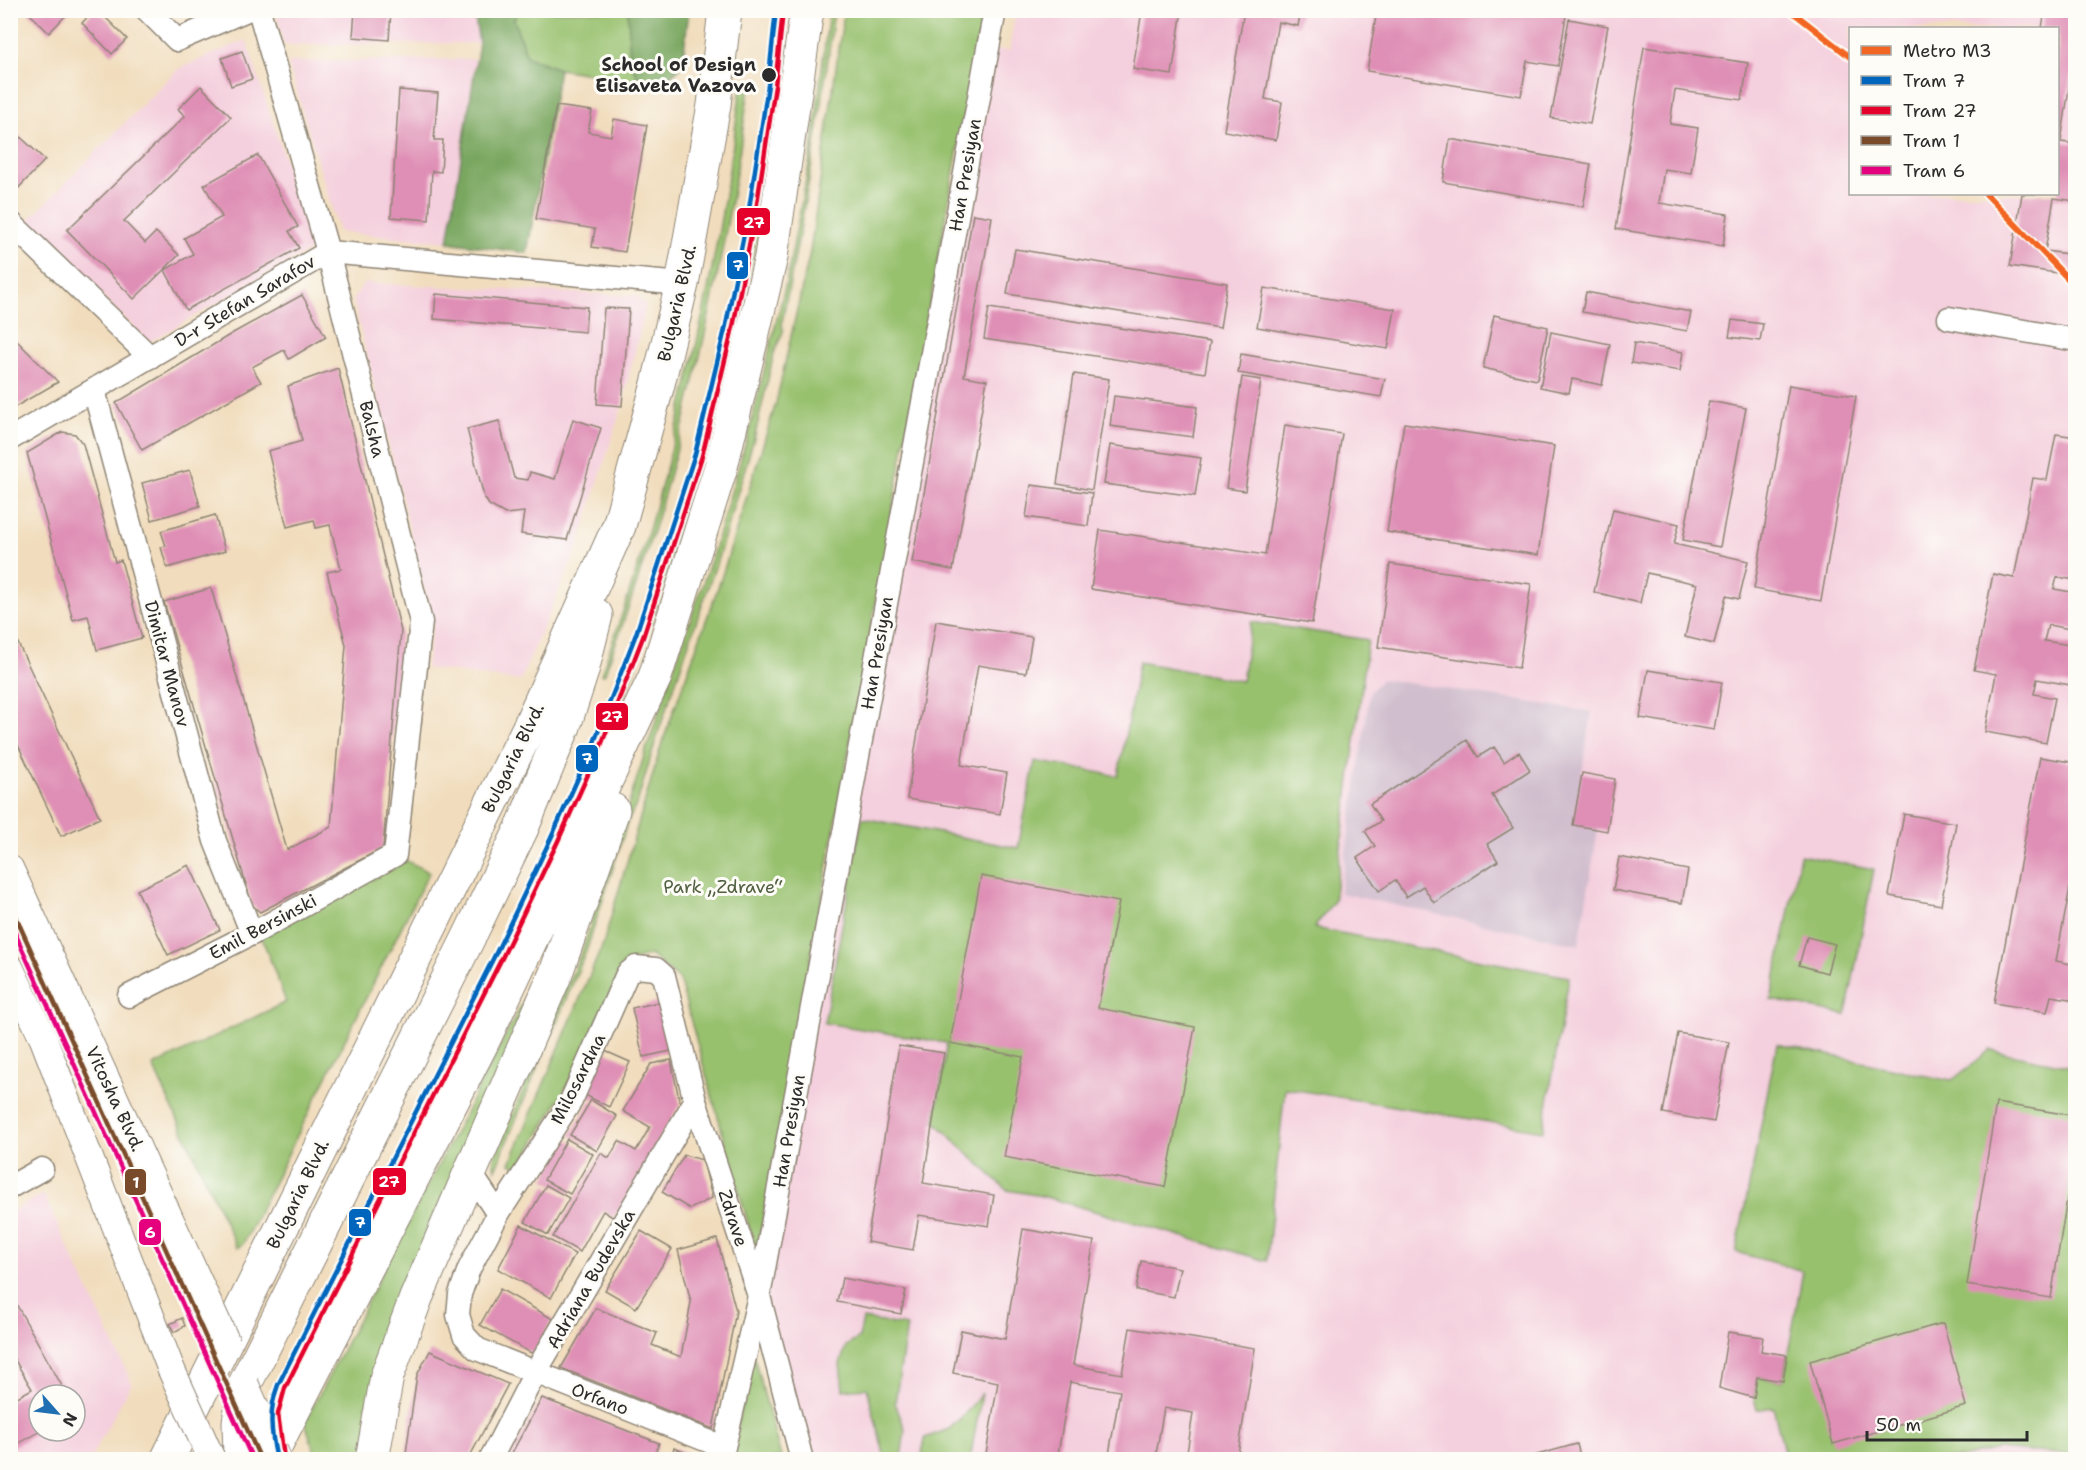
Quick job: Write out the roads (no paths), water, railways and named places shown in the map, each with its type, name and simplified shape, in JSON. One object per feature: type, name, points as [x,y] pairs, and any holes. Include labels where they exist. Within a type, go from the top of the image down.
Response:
[{"type":"main road","name":"Bulgaria Blvd.","points":[[167,1460],[530,725],[619,526],[658,384],[682,284],[714,105],[725,10]]},
{"type":"main road","points":[[372,1460],[387,1376],[416,1298],[556,973],[616,800],[721,467],[771,257],[807,10]]},
{"type":"main road","points":[[240,1460],[239,1422],[245,1384],[522,828],[564,726],[582,671],[619,526]]},
{"type":"main road","points":[[268,1460],[482,1043],[655,677]]},
{"type":"street","points":[[147,10],[177,40],[247,10]]},
{"type":"street","name":"Balsha","points":[[259,10],[328,252],[421,622],[395,855]]},
{"type":"street","name":"Han Presiyan","points":[[722,1453],[759,1296],[995,10]]},
{"type":"street","points":[[10,222],[150,357]]},
{"type":"street","name":"D-r Stefan Sarafov","points":[[10,439],[328,252],[682,284]]},
{"type":"street","points":[[1949,318],[2076,340]]},
{"type":"street","name":"Dimitar Manov","points":[[94,390],[214,841],[252,933]]},
{"type":"street","name":"Emil Bersinski","points":[[129,996],[252,933],[395,855]]},
{"type":"street","name":"Vitosha Blvd.","points":[[10,869],[212,1309],[278,1460]]},
{"type":"street","name":"Milosardna","points":[[477,1349],[464,1335],[458,1315],[460,1294],[469,1269],[498,1214],[571,1101],[627,974],[636,967],[646,967],[656,969],[664,976]]},
{"type":"street","points":[[10,968],[43,1038],[171,1369],[212,1460]]},
{"type":"street","name":"Zdrave","points":[[664,976],[696,1101],[759,1296],[802,1460]]},
{"type":"street","name":"Adriana Budevska","points":[[490,1460],[535,1373],[696,1101]]},
{"type":"street","points":[[10,1187],[42,1169]]},
{"type":"street","points":[[470,1173],[498,1214]]},
{"type":"street","name":"Orfano","points":[[477,1349],[722,1453]]},
{"type":"metro line","name":"M3","points":[[1790,10],[1849,56]]},
{"type":"metro line","name":"M3","points":[[1987,195],[2076,287]]},
{"type":"tram line","name":"7","points":[[277,1460],[271,1422],[278,1385],[496,953],[551,838],[593,745],[636,634],[695,454],[726,325],[749,209],[768,85],[776,10]]},
{"type":"tram line","name":"27","points":[[284,1458],[278,1414],[285,1388],[503,956],[558,841],[600,748],[643,637],[702,456],[733,327],[756,210],[775,86],[783,11]]},
{"type":"tram line","name":"1","points":[[10,904],[261,1460]]},
{"type":"tram line","name":"6","points":[[10,922],[253,1460]]},
{"type":"place","name":"School of Design Elisaveta Vazova","points":[[769,75]]},
{"type":"park label","name":"Park „Zdrave“","points":[[723,887]]}]
